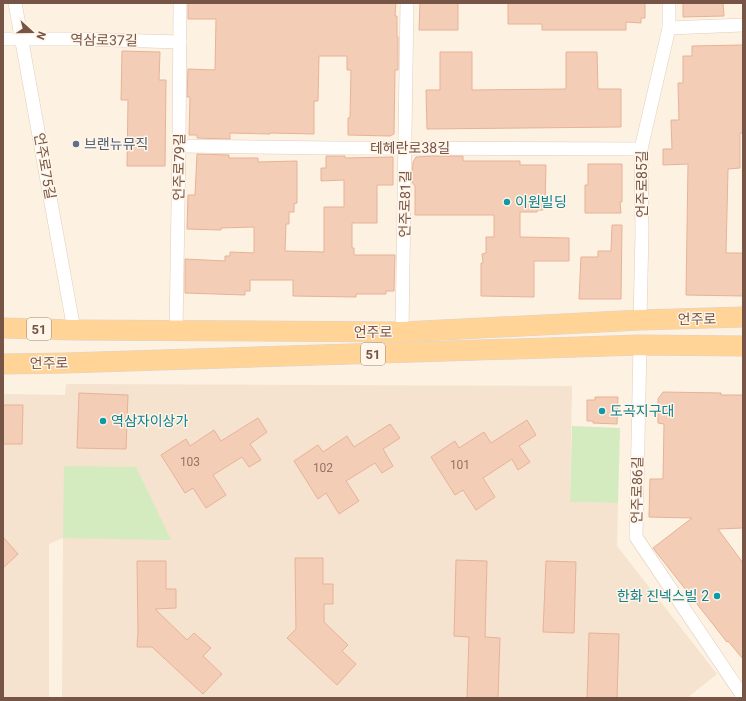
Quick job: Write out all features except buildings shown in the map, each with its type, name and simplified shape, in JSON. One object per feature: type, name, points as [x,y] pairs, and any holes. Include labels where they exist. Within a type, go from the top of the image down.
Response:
[{"type":"main road","name":"언주로","points":[[3,328],[74,330],[402,332],[640,320],[743,318]]},
{"type":"main road","name":"언주로","points":[[3,364],[640,346],[743,346]]},
{"type":"street","name":"언주로75길","points":[[15,3],[74,330]]},
{"type":"street","name":"언주로79길","points":[[176,331],[180,3]]},
{"type":"street","name":"언주로81길","points":[[402,332],[408,3]]},
{"type":"street","name":"언주로85길","points":[[640,320],[642,233],[641,149],[669,28],[669,3]]},
{"type":"street","points":[[669,28],[743,26]]},
{"type":"street","name":"역삼로37길","points":[[3,39],[180,42]]},
{"type":"street","name":"테헤란로38길","points":[[179,146],[641,149]]},
{"type":"street","name":"언주로86길","points":[[640,346],[636,537],[741,696]]},
{"type":"shaded area","points":[[66,384],[572,386],[570,502],[618,503],[617,546],[717,674],[687,698],[62,698],[63,538],[49,544],[49,698],[3,698],[3,394],[65,395]]},
{"type":"green space","points":[[572,426],[620,428],[618,503],[570,502]]},
{"type":"green space","points":[[64,466],[136,467],[171,540],[63,538]]},
{"type":"place","name":"브랜뉴뮤직","points":[[76,144]]},
{"type":"place","name":"이원빌딩","points":[[507,202]]},
{"type":"place","name":"도곡지구대","points":[[602,411]]},
{"type":"place","name":"역삼자이상가","points":[[103,421]]},
{"type":"place","name":"한화 진넥스빌 2","points":[[717,596]]}]
